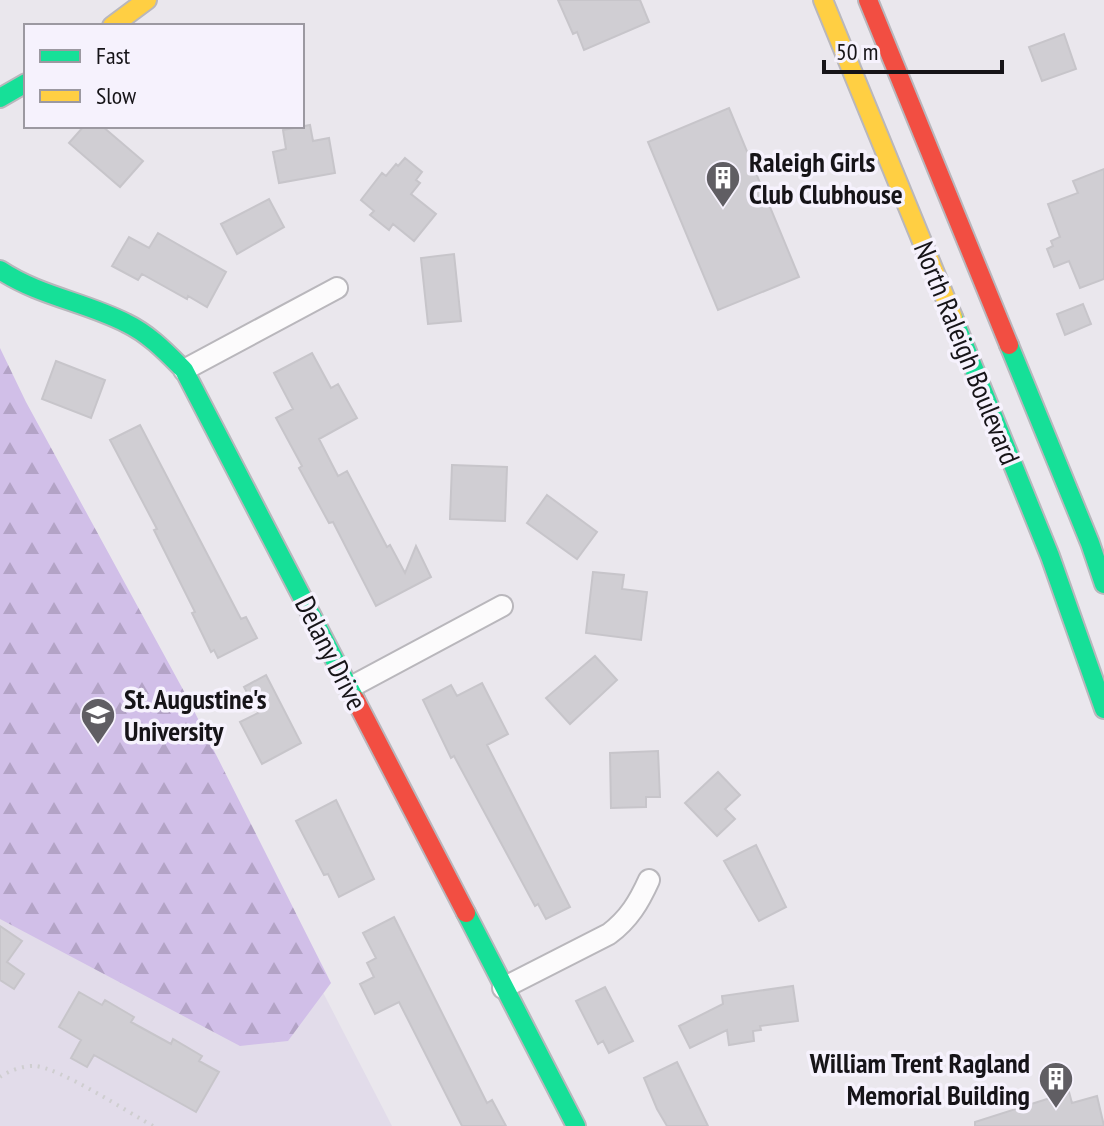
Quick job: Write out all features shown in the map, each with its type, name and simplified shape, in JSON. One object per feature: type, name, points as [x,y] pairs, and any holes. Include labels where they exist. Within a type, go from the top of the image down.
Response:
[{"type":"main road","points":[[115,24],[147,0]]},
{"type":"main road","name":"North Raleigh Boulevard","points":[[823,0],[1050,556],[1104,709]]},
{"type":"main road","name":"North Raleigh Boulevard","points":[[868,0],[1104,584]]},
{"type":"main road","points":[[0,98],[24,84]]},
{"type":"main road","name":"Delany Drive","points":[[0,270],[45,294],[124,321],[151,338],[184,370],[576,1126]]},
{"type":"street","points":[[184,370],[337,288]]},
{"type":"street","points":[[349,688],[502,606]]},
{"type":"street","points":[[503,988],[623,924],[638,905],[649,880]]},
{"type":"path","points":[[0,1077],[34,1065],[59,1073],[153,1126]]},
{"type":"shaded area","name":"St. Augustine's University","points":[[0,367],[392,1126],[0,1126]]},
{"type":"green space","name":"St. Augustine's University","points":[[0,348],[26,402],[186,695],[331,983],[288,1041],[240,1046],[0,919]]},
{"type":"building","points":[[558,0],[640,0],[649,22],[584,50]]},
{"type":"building","points":[[1064,34],[1076,69],[1042,81],[1029,47]]},
{"type":"building","name":"Raleigh Girls Club Clubhouse","points":[[729,108],[799,277],[718,310],[648,142]]},
{"type":"building","points":[[310,125],[313,141],[329,138],[335,173],[279,183],[273,152],[286,149],[283,130]]},
{"type":"building","points":[[82,128],[104,128],[143,161],[120,187],[69,143]]},
{"type":"building","points":[[405,158],[422,172],[416,180],[420,183],[411,194],[436,214],[414,241],[393,224],[389,230],[370,215],[374,211],[361,200],[382,173],[386,176]]},
{"type":"building","points":[[1104,169],[1104,279],[1080,288],[1069,261],[1054,267],[1047,249],[1053,246],[1051,241],[1060,237],[1048,204],[1078,193],[1073,181]]},
{"type":"building","points":[[269,199],[284,227],[237,254],[221,224]]},
{"type":"building","points":[[158,233],[226,272],[207,307],[142,274],[138,280],[112,266],[129,237],[149,248]]},
{"type":"building","points":[[454,254],[461,321],[428,324],[421,258]]},
{"type":"building","points":[[1083,304],[1091,324],[1065,335],[1057,314]]},
{"type":"building","points":[[312,353],[331,388],[338,384],[357,418],[319,439],[338,476],[347,471],[387,547],[390,545],[405,573],[416,546],[431,577],[376,606],[333,522],[329,523],[299,468],[302,466],[276,418],[293,409],[274,373]]},
{"type":"building","points":[[56,361],[105,380],[91,418],[42,399]]},
{"type":"building","points":[[140,425],[241,619],[246,617],[257,638],[218,658],[214,650],[211,652],[192,613],[195,612],[154,530],[157,529],[110,440]]},
{"type":"building","points":[[452,465],[507,467],[505,521],[450,519]]},
{"type":"building","points":[[547,495],[597,532],[577,559],[527,523]]},
{"type":"building","points":[[593,572],[624,575],[622,589],[647,592],[641,640],[586,633]]},
{"type":"building","points":[[595,656],[617,680],[570,724],[546,698]]},
{"type":"building","points":[[266,675],[301,743],[262,764],[240,722],[258,713],[244,687]]},
{"type":"building","points":[[482,683],[508,734],[487,745],[570,907],[546,919],[538,904],[535,906],[454,756],[451,758],[423,700],[451,685],[457,696]]},
{"type":"building","points":[[658,751],[660,797],[646,797],[646,807],[611,808],[610,753]]},
{"type":"building","points":[[718,772],[740,795],[725,809],[735,819],[717,836],[685,803]]},
{"type":"building","points":[[336,800],[374,879],[339,897],[296,821]]},
{"type":"building","points":[[756,845],[786,907],[759,921],[724,861]]},
{"type":"building","points":[[394,917],[487,1103],[492,1100],[506,1126],[462,1126],[399,1002],[375,1014],[360,984],[374,977],[367,963],[376,958],[363,933]]},
{"type":"building","points":[[0,926],[22,941],[7,962],[24,974],[14,989],[0,980]]},
{"type":"building","points":[[793,986],[798,1021],[760,1026],[761,1030],[753,1031],[754,1041],[729,1045],[727,1030],[690,1048],[679,1026],[723,1004],[722,996]]},
{"type":"building","points":[[605,987],[633,1041],[609,1053],[603,1041],[598,1044],[576,1001]]},
{"type":"building","points":[[79,992],[102,1005],[105,1000],[134,1017],[131,1022],[171,1044],[173,1039],[202,1056],[199,1061],[219,1072],[196,1112],[94,1055],[87,1067],[71,1058],[81,1040],[59,1027]]},
{"type":"building","points":[[677,1062],[708,1126],[667,1126],[657,1109],[644,1078]]},
{"type":"building","name":"William Trent Ragland Memorial Building","points":[[1069,1092],[1072,1103],[1097,1096],[1104,1126],[975,1126],[975,1122]]},
{"type":"traffic: fast","points":[[0,98],[24,84]]},
{"type":"traffic: fast","points":[[0,270],[30,286],[134,327],[184,370],[355,699]]},
{"type":"traffic: fast","points":[[953,317],[1050,556],[1104,709]]},
{"type":"traffic: fast","points":[[1009,345],[1104,584]]},
{"type":"traffic: fast","points":[[466,913],[576,1126]]},
{"type":"traffic: slow","points":[[115,24],[147,0]]},
{"type":"traffic: slow","points":[[823,0],[953,317]]},
{"type":"traffic: jam","points":[[868,0],[1009,345]]},
{"type":"traffic: jam","points":[[355,699],[466,913]]},
{"type":"place","name":"Raleigh Girls Club Clubhouse","points":[[723,209]]},
{"type":"place","name":"St. Augustine's University","points":[[98,746]]},
{"type":"place","name":"William Trent Ragland Memorial Building","points":[[1056,1110]]}]
